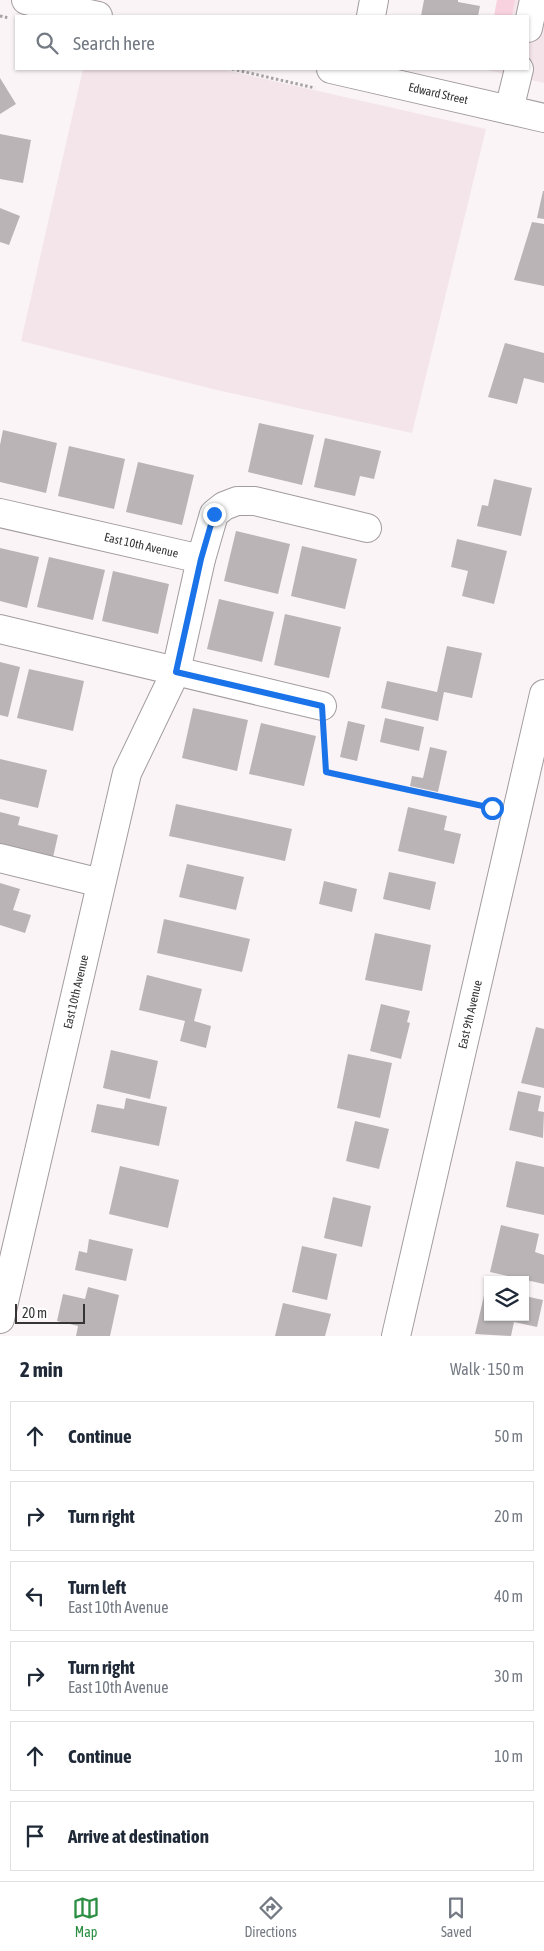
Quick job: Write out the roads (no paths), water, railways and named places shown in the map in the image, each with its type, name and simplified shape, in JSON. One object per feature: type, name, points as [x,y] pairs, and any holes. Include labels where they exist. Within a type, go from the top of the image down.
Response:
[{"type":"street","points":[[26,0],[94,15]]},
{"type":"street","points":[[371,15],[374,0]]},
{"type":"street","points":[[529,23],[534,0]]},
{"type":"street","name":"Edward Street","points":[[340,70],[359,72],[544,118]]},
{"type":"street","points":[[509,110],[519,70]]},
{"type":"street","points":[[201,559],[214,514],[224,506],[237,501],[255,501],[367,528]]},
{"type":"street","name":"East 10th Avenue","points":[[0,513],[201,559],[176,672],[127,773],[0,1319]]},
{"type":"street","points":[[0,629],[322,706]]},
{"type":"street","name":"East 9th Avenue","points":[[396,1336],[544,694]]},
{"type":"street","points":[[0,858],[101,883]]}]
